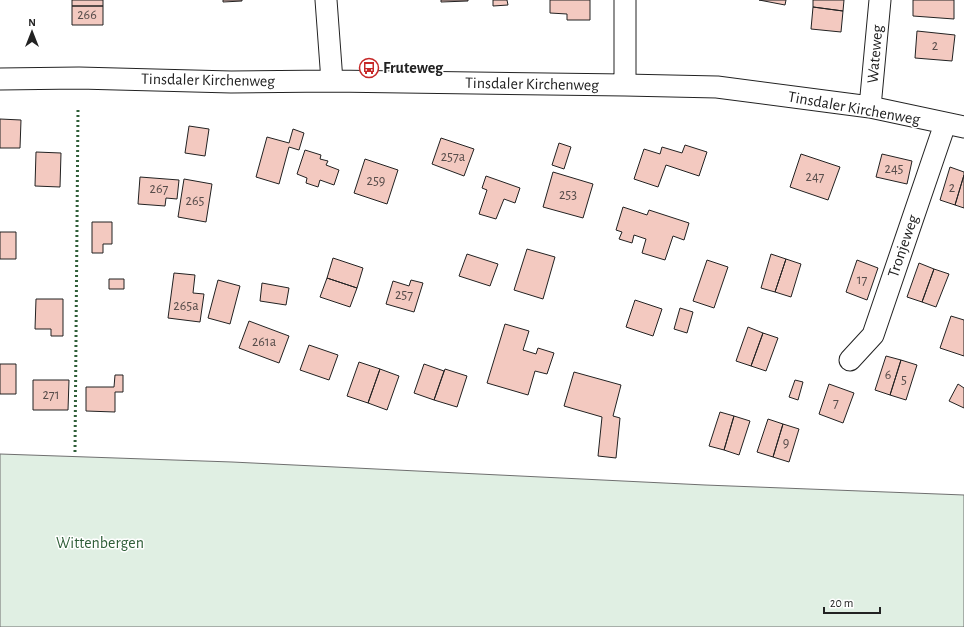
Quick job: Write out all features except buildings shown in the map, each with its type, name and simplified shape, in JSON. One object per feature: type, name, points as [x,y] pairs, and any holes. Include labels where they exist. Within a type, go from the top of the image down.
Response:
[{"type":"street","points":[[326,0],[332,81]]},
{"type":"street","points":[[625,0],[625,85]]},
{"type":"street","name":"Wateweg","points":[[870,107],[880,0]]},
{"type":"street","name":"Tinsdaler Kirchenweg","points":[[0,79],[79,78],[231,82],[332,81],[717,87],[870,107],[954,126]]},
{"type":"street","name":"Tronjeweg","points":[[850,360],[873,334],[954,126]]},
{"type":"green space","name":"Wittenbergen","points":[[0,454],[232,462],[705,485],[964,495],[964,627],[0,627]]},
{"type":"hedge","points":[[75,452],[78,110]]},
{"type":"place","name":"Fruteweg","points":[[369,68]]}]
